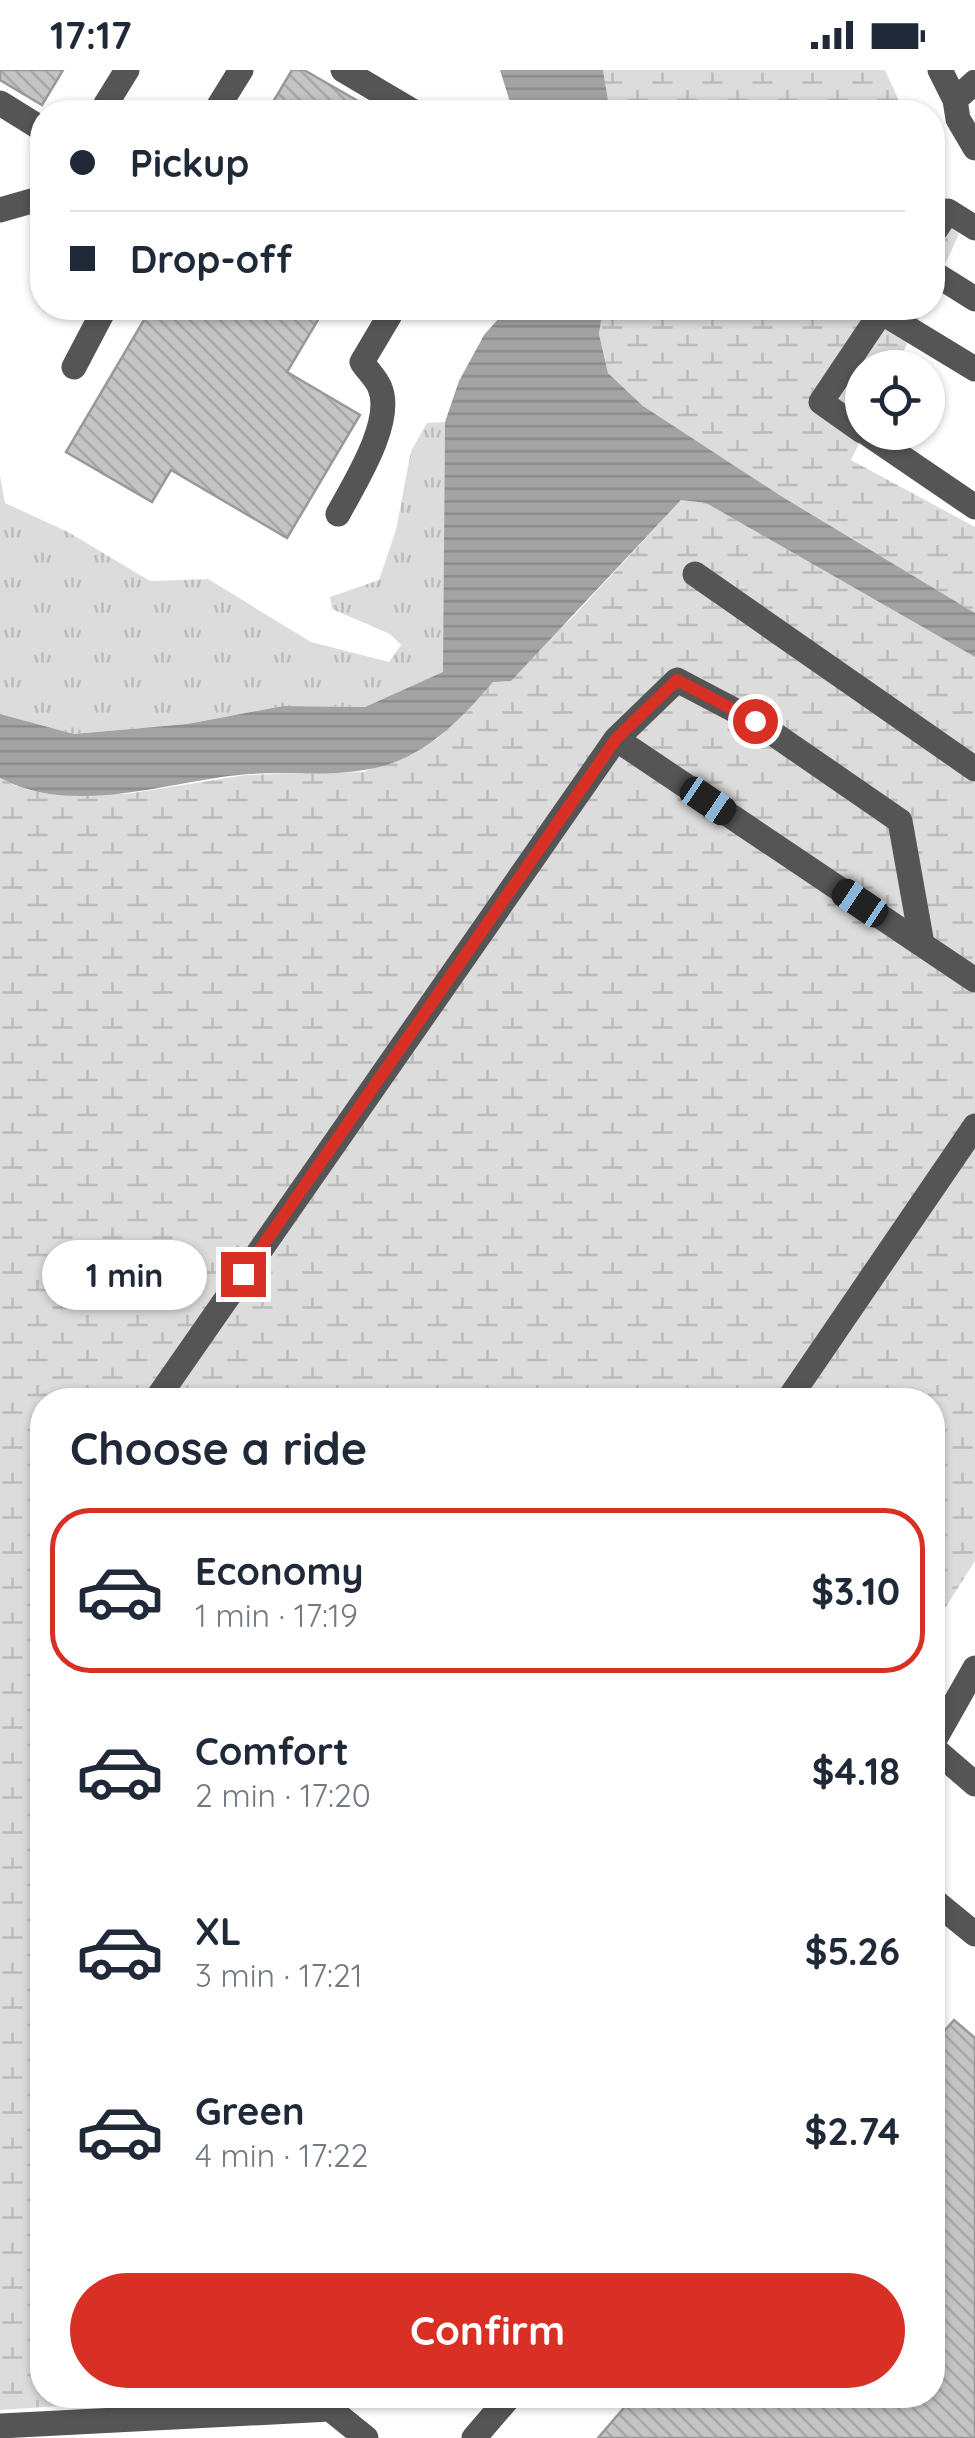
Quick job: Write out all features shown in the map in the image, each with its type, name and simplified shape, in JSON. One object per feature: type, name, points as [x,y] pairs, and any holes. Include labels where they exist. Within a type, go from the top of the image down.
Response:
[{"type":"street","points":[[107,100],[126,70]]},
{"type":"street","points":[[223,100],[240,70]]},
{"type":"street","points":[[343,70],[394,100]]},
{"type":"street","points":[[940,70],[955,100],[958,119],[975,148]]},
{"type":"street","points":[[955,100],[975,82]]},
{"type":"street","points":[[0,104],[30,122]]},
{"type":"street","points":[[0,210],[30,201]]},
{"type":"street","points":[[945,216],[948,211],[975,228]]},
{"type":"street","points":[[945,280],[975,299]]},
{"type":"street","points":[[74,367],[99,320]]},
{"type":"street","points":[[338,514],[368,458],[382,416],[381,389],[362,362],[387,320]]},
{"type":"street","points":[[855,350],[875,320]]},
{"type":"street","points":[[898,320],[975,369]]},
{"type":"street","points":[[845,366],[821,402],[845,419]]},
{"type":"street","points":[[891,450],[975,507]]},
{"type":"street","points":[[694,574],[975,769]]},
{"type":"street","points":[[164,1388],[616,739],[677,680],[755,721],[900,822],[922,944]]},
{"type":"street","points":[[616,739],[975,980]]},
{"type":"street","points":[[796,1388],[975,1126]]},
{"type":"street","points":[[945,1722],[975,1668]]},
{"type":"street","points":[[945,1757],[975,1784]]},
{"type":"street","points":[[945,1909],[975,1934]]},
{"type":"street","points":[[0,2426],[330,2408],[366,2438]]},
{"type":"street","points":[[474,2438],[500,2408]]},
{"type":"green space","points":[[603,70],[885,70],[899,100],[608,100]]},
{"type":"green space","points":[[945,203],[959,234],[945,264]]},
{"type":"green space","points":[[601,320],[918,320],[904,350],[845,350],[845,450],[856,450],[851,460],[975,527],[975,613],[781,496],[643,406],[608,373],[599,334]]},
{"type":"green space","points":[[445,422],[444,672],[365,707],[283,706],[187,724],[74,734],[0,714],[0,476],[5,503],[68,532],[150,581],[208,579],[311,642],[389,662],[401,645],[390,634],[332,609],[330,597],[379,580],[396,530],[411,451],[427,423]]},
{"type":"green space","points":[[681,500],[706,503],[975,657],[975,1561],[945,1608],[945,1388],[30,1388],[30,2408],[0,2410],[0,778],[16,786],[67,793],[127,794],[246,775],[364,772],[437,739],[493,681],[570,620]]},
{"type":"shaded area","points":[[500,70],[603,70],[608,100],[509,100]]},
{"type":"shaded area","points":[[497,320],[601,320],[599,334],[608,373],[643,406],[781,496],[975,613],[975,657],[706,503],[681,500],[511,681],[493,682],[439,736],[400,760],[364,770],[249,774],[91,796],[29,790],[0,778],[0,714],[74,734],[187,724],[283,706],[365,707],[443,672],[445,422],[459,381],[484,335]]},
{"type":"building","points":[[0,70],[63,70],[45,100],[34,100],[0,80]]},
{"type":"building","points":[[292,70],[304,70],[356,100],[274,100]]},
{"type":"building","points":[[144,320],[318,320],[287,372],[360,415],[287,538],[171,470],[152,502],[66,452]]},
{"type":"building","points":[[954,2020],[975,2038],[975,2438],[598,2438],[624,2408],[945,2408],[945,2030]]},
{"type":"route","points":[[243,1274],[616,739],[677,680],[755,721]]}]
